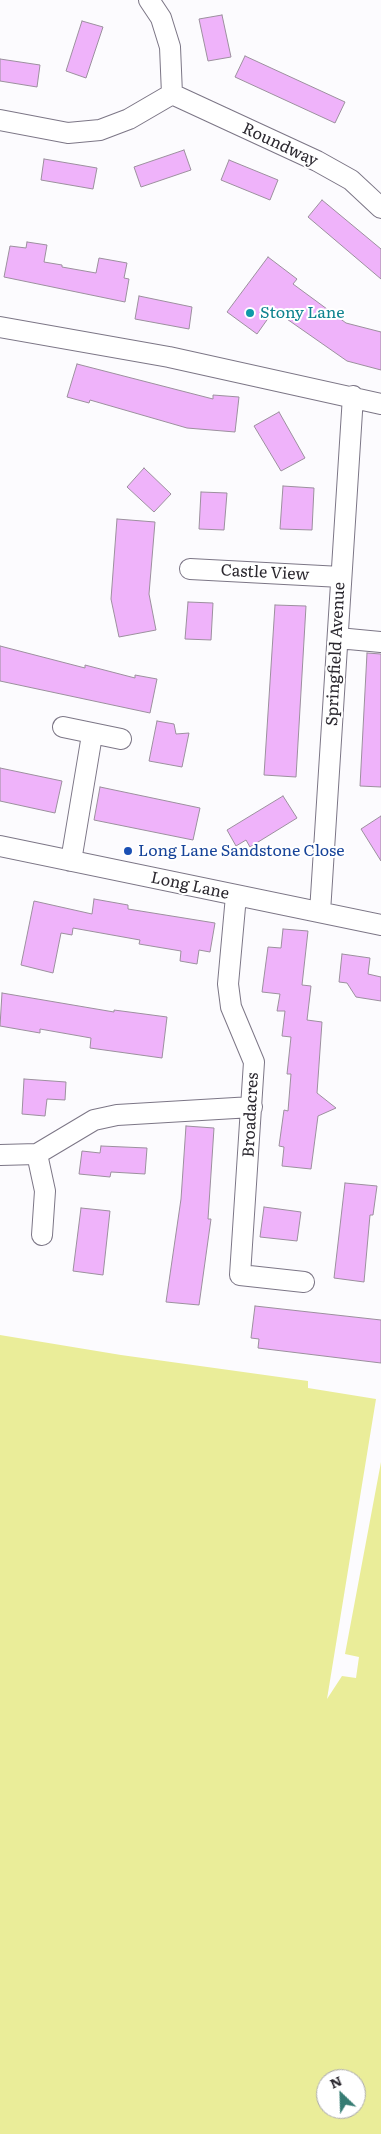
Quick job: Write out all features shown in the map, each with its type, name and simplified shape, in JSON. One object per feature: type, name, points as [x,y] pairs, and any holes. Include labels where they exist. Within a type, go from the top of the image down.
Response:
[{"type":"street","points":[[0,120],[68,133],[100,130],[129,119],[172,94],[170,47],[161,18],[150,0]]},
{"type":"street","name":"Roundway","points":[[172,94],[317,161],[351,180],[381,208]]},
{"type":"street","points":[[0,327],[169,357],[353,396],[381,404]]},
{"type":"street","name":"Springfield Avenue","points":[[320,912],[353,396]]},
{"type":"street","name":"Castle View","points":[[190,569],[341,577]]},
{"type":"street","points":[[338,638],[381,642]]},
{"type":"street","points":[[63,727],[92,735],[121,739]]},
{"type":"street","points":[[71,861],[92,735]]},
{"type":"street","name":"Long Lane","points":[[0,846],[236,896],[381,924]]},
{"type":"street","name":"Broadacres","points":[[236,896],[228,984],[231,1007],[254,1062],[240,1275],[304,1282]]},
{"type":"street","points":[[0,1156],[37,1154],[94,1120],[117,1115],[252,1107]]},
{"type":"street","points":[[37,1154],[45,1191],[42,1235]]},
{"type":"green space","points":[[0,1335],[121,1355],[308,1381],[308,1388],[376,1399],[327,1699],[342,1676],[356,1678],[359,1657],[345,1654],[381,1462],[381,2134],[0,2134]]},
{"type":"building","points":[[222,15],[231,57],[208,61],[199,19]]},
{"type":"building","points":[[82,21],[103,27],[86,78],[66,71]]},
{"type":"building","points":[[245,56],[345,102],[335,123],[235,77]]},
{"type":"building","points":[[0,59],[40,65],[37,87],[0,81]]},
{"type":"building","points":[[184,150],[191,170],[141,187],[134,167]]},
{"type":"building","points":[[44,159],[97,168],[93,189],[41,180]]},
{"type":"building","points":[[229,160],[278,180],[270,200],[221,180]]},
{"type":"building","points":[[322,200],[381,249],[381,279],[308,217]]},
{"type":"building","points":[[27,242],[47,245],[44,262],[62,265],[62,267],[96,273],[99,258],[127,263],[124,278],[129,279],[125,302],[4,277],[10,246],[26,248]]},
{"type":"building","name":"Stony Lane","points":[[268,257],[297,279],[293,284],[346,323],[381,332],[381,370],[347,361],[274,310],[257,334],[227,312]]},
{"type":"building","points":[[139,296],[192,307],[189,329],[135,319]]},
{"type":"building","points":[[77,364],[213,399],[213,395],[239,397],[235,432],[187,428],[90,400],[89,403],[67,397]]},
{"type":"building","points":[[279,412],[305,458],[281,471],[254,426]]},
{"type":"building","points":[[144,468],[171,494],[154,512],[127,487]]},
{"type":"building","points":[[283,486],[314,488],[312,530],[280,529]]},
{"type":"building","points":[[201,492],[227,493],[224,530],[199,529]]},
{"type":"building","points":[[117,519],[155,522],[149,594],[156,630],[119,637],[111,599]]},
{"type":"building","points":[[188,602],[213,603],[211,640],[185,639]]},
{"type":"building","points":[[275,605],[306,606],[296,777],[264,775]]},
{"type":"building","points":[[0,646],[85,668],[85,665],[135,678],[135,675],[157,679],[150,713],[0,681]]},
{"type":"building","points":[[367,653],[381,654],[381,787],[360,786]]},
{"type":"building","points":[[157,721],[174,724],[176,734],[189,733],[182,767],[149,761]]},
{"type":"building","points":[[0,768],[62,781],[55,813],[0,801]]},
{"type":"building","points":[[100,787],[200,808],[193,840],[94,820]]},
{"type":"building","points":[[283,796],[297,818],[250,847],[246,840],[236,846],[227,830]]},
{"type":"building","points":[[381,816],[381,861],[361,829]]},
{"type":"building","points":[[94,899],[128,905],[128,909],[215,923],[210,952],[199,950],[197,964],[180,961],[181,951],[139,944],[140,940],[73,928],[72,935],[61,933],[53,973],[21,965],[34,901],[92,914]]},
{"type":"building","points":[[283,929],[308,931],[302,985],[311,986],[307,1020],[322,1022],[317,1093],[336,1108],[318,1116],[311,1169],[282,1166],[284,1147],[279,1146],[284,1110],[288,1111],[291,1074],[287,1074],[291,1037],[282,1036],[285,1011],[277,1011],[280,994],[262,992],[268,947],[281,948]]},
{"type":"building","points":[[342,954],[370,958],[368,974],[381,977],[381,1001],[356,997],[347,983],[339,982]]},
{"type":"building","points":[[2,993],[114,1012],[114,1010],[167,1017],[162,1058],[90,1048],[91,1038],[40,1029],[40,1033],[0,1026]]},
{"type":"building","points":[[24,1079],[66,1082],[65,1100],[47,1099],[45,1116],[22,1114]]},
{"type":"building","points":[[186,1126],[214,1128],[208,1219],[211,1219],[199,1305],[166,1302],[181,1199]]},
{"type":"building","points":[[101,1146],[147,1148],[145,1174],[111,1172],[110,1177],[79,1174],[82,1151],[100,1153]]},
{"type":"building","points":[[345,1183],[377,1186],[373,1215],[370,1215],[364,1282],[334,1278]]},
{"type":"building","points":[[264,1207],[301,1212],[297,1241],[260,1237]]},
{"type":"building","points":[[81,1208],[110,1211],[103,1275],[73,1271]]},
{"type":"building","points":[[255,1306],[381,1320],[381,1363],[258,1348],[259,1339],[251,1338]]},
{"type":"place","name":"Stony Lane","points":[[250,313]]},
{"type":"place","name":"Long Lane Sandstone Close","points":[[128,851]]}]
